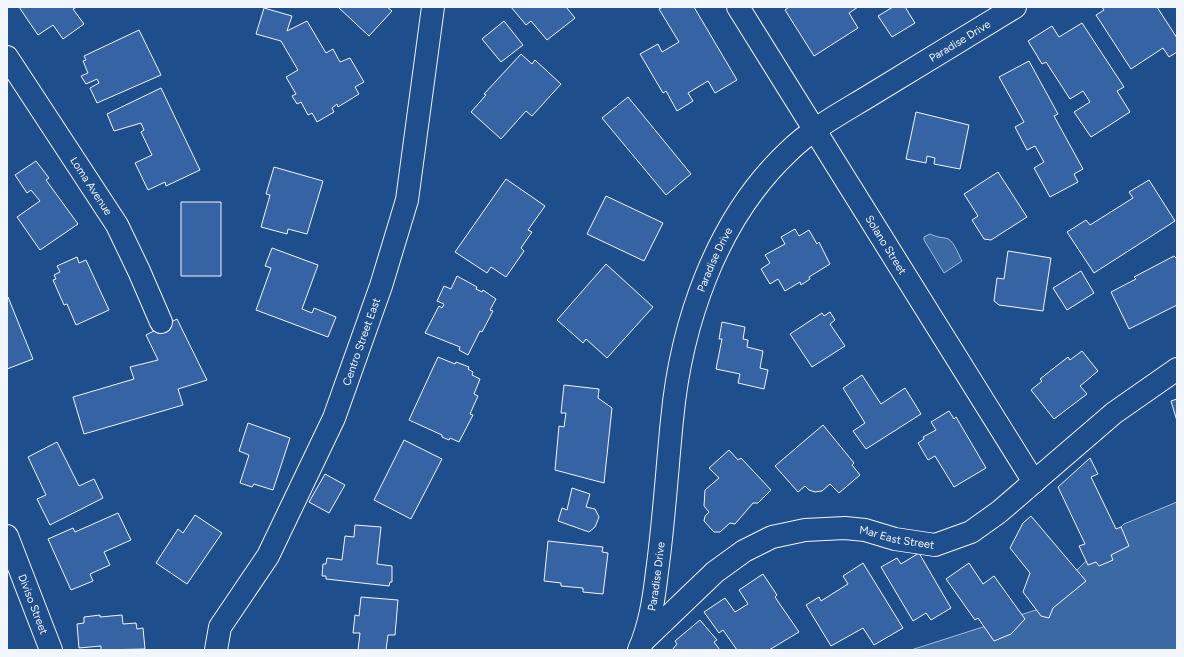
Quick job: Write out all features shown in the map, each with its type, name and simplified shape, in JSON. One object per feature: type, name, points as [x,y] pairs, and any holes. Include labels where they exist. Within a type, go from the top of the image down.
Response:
[{"type":"street","name":"Centro Street East","points":[[216,650],[220,627],[268,556],[334,418],[381,286],[406,200],[433,7]]},
{"type":"street","name":"Solano Street","points":[[738,7],[1034,482]]},
{"type":"street","name":"Paradise Drive","points":[[641,645],[651,610],[659,560],[677,381],[686,341],[698,300],[714,258],[735,218],[774,166],[788,151],[816,130],[1015,7]]},
{"type":"street","name":"Loma Avenue","points":[[7,57],[113,220],[139,271],[161,322]]},
{"type":"street","name":"Mar East Street","points":[[641,645],[715,572],[744,551],[772,536],[805,530],[845,528],[865,530],[895,539],[935,545],[970,532],[999,512],[1114,413],[1177,369]]},
{"type":"street","name":"Diviso Street","points":[[7,536],[51,650]]},
{"type":"water","points":[[930,234],[948,239],[955,247],[962,261],[944,273],[924,240],[924,237]]},
{"type":"water","points":[[1177,502],[1177,650],[911,650],[1036,610],[1124,524]]},
{"type":"building","points":[[19,7],[77,7],[73,9],[84,24],[63,39],[53,25],[38,35]]},
{"type":"building","points":[[338,7],[387,7],[392,11],[369,36]]},
{"type":"building","points":[[511,7],[566,7],[575,18],[547,40],[531,21],[526,25]]},
{"type":"building","points":[[663,7],[694,7],[737,80],[715,93],[708,81],[688,93],[693,101],[677,111],[666,91],[663,93],[640,54],[658,44],[662,52],[679,42],[659,9]]},
{"type":"building","points":[[789,7],[858,7],[849,13],[858,28],[814,56],[785,10]]},
{"type":"building","points":[[893,7],[905,7],[915,23],[892,37],[878,16]]},
{"type":"building","points":[[1102,7],[1157,7],[1177,38],[1177,52],[1169,57],[1163,48],[1131,69],[1096,15],[1104,10]]},
{"type":"building","points":[[264,8],[292,16],[287,31],[307,21],[326,53],[333,49],[340,62],[350,58],[364,82],[355,87],[359,94],[338,107],[337,104],[332,108],[334,112],[317,122],[312,113],[308,115],[301,102],[297,104],[292,96],[296,94],[286,77],[298,70],[281,41],[256,34]]},
{"type":"building","points":[[504,21],[523,45],[501,62],[482,39]]},
{"type":"building","points":[[1082,23],[1124,87],[1117,91],[1130,112],[1091,137],[1074,112],[1090,102],[1083,91],[1070,99],[1046,62],[1042,64],[1028,41],[1052,26],[1059,37]]},
{"type":"building","points":[[139,30],[161,75],[97,103],[90,88],[99,83],[97,79],[86,84],[81,76],[88,73],[83,61],[86,60],[84,56]]},
{"type":"building","points":[[521,54],[532,64],[535,60],[561,84],[532,116],[526,111],[501,139],[471,112],[486,95],[484,94]]},
{"type":"building","points":[[1029,61],[1058,114],[1054,116],[1083,169],[1074,174],[1078,182],[1050,197],[1034,168],[1044,162],[1035,146],[1027,150],[1015,127],[1024,122],[999,77]]},
{"type":"building","points":[[161,88],[200,170],[166,186],[165,182],[148,190],[135,163],[152,155],[141,132],[144,130],[141,123],[114,131],[107,114]]},
{"type":"building","points":[[628,97],[691,174],[666,195],[602,118]]},
{"type":"building","points":[[916,112],[969,125],[960,169],[934,164],[935,158],[927,156],[926,163],[906,159]]},
{"type":"building","points":[[36,161],[49,178],[46,180],[78,224],[40,250],[17,217],[40,201],[31,190],[27,193],[15,175]]},
{"type":"building","points":[[274,167],[323,181],[307,234],[288,229],[287,234],[261,227],[270,195],[266,194]]},
{"type":"building","points":[[998,172],[1027,217],[991,240],[984,239],[972,220],[978,216],[964,194]]},
{"type":"building","points":[[506,179],[545,206],[528,230],[532,232],[521,248],[524,251],[506,277],[491,267],[487,273],[455,252]]},
{"type":"building","points":[[1149,180],[1175,221],[1094,273],[1067,232],[1086,220],[1090,225],[1133,198],[1129,192]]},
{"type":"building","points":[[606,196],[663,223],[644,261],[587,234]]},
{"type":"building","points":[[181,202],[221,202],[221,276],[181,276]]},
{"type":"building","points":[[795,229],[799,236],[809,230],[817,244],[819,242],[830,264],[809,277],[810,279],[801,285],[800,282],[785,291],[778,279],[770,284],[761,269],[770,263],[765,255],[785,244],[781,237]]},
{"type":"building","points":[[272,248],[318,265],[302,309],[312,313],[314,308],[336,317],[328,337],[256,310],[271,268],[265,266]]},
{"type":"building","points":[[1008,251],[1051,258],[1043,311],[999,305],[994,301],[997,278],[1004,279]]},
{"type":"building","points":[[1174,256],[1177,259],[1177,305],[1129,329],[1111,292],[1136,279],[1134,277]]},
{"type":"building","points":[[77,257],[79,263],[86,260],[109,310],[76,325],[67,304],[64,305],[53,280],[56,279],[54,275],[60,272],[57,266]]},
{"type":"building","points":[[606,264],[653,307],[607,358],[586,339],[583,343],[557,320]]},
{"type":"building","points":[[1081,271],[1094,293],[1067,310],[1053,288]]},
{"type":"building","points":[[457,276],[477,287],[476,289],[482,292],[483,290],[496,299],[490,310],[493,311],[482,332],[480,331],[468,355],[459,350],[460,347],[425,333],[439,306],[442,308],[444,304],[437,301],[444,286],[451,289]]},
{"type":"building","points":[[8,297],[33,359],[7,369],[7,298]]},
{"type":"building","points":[[830,312],[835,320],[830,324],[845,346],[812,367],[790,334],[822,313],[824,316]]},
{"type":"building","points":[[177,319],[207,380],[178,389],[183,405],[84,434],[73,397],[134,379],[130,367],[158,360],[146,335]]},
{"type":"building","points":[[722,322],[745,327],[743,339],[748,340],[747,347],[763,351],[760,368],[768,370],[764,389],[738,383],[740,374],[716,369],[722,339],[719,339]]},
{"type":"building","points":[[1082,351],[1098,371],[1080,386],[1087,394],[1054,419],[1031,390],[1042,381],[1040,379],[1068,357],[1070,360]]},
{"type":"building","points":[[438,357],[455,364],[456,362],[469,367],[468,369],[473,372],[472,375],[480,379],[474,394],[478,396],[470,414],[473,415],[459,442],[450,438],[449,440],[442,437],[442,435],[409,420]]},
{"type":"building","points":[[862,375],[881,404],[905,388],[921,414],[866,449],[853,431],[865,423],[843,388]]},
{"type":"building","points":[[564,385],[599,389],[598,398],[612,408],[604,483],[555,470],[559,426],[564,427],[566,413],[561,413]]},
{"type":"building","points":[[1177,399],[1177,421],[1171,401]]},
{"type":"building","points":[[949,411],[954,419],[956,417],[986,468],[954,487],[935,456],[928,460],[918,443],[924,439],[923,437],[936,430],[931,422]]},
{"type":"building","points":[[248,423],[290,438],[273,490],[254,484],[252,487],[240,483],[249,455],[239,451]]},
{"type":"building","points":[[823,425],[854,463],[852,465],[860,475],[839,493],[830,484],[822,491],[815,492],[809,490],[805,486],[798,492],[775,466]]},
{"type":"building","points":[[404,440],[442,459],[411,519],[374,500]]},
{"type":"building","points":[[57,442],[79,486],[94,479],[103,498],[50,525],[37,499],[46,495],[28,457]]},
{"type":"building","points":[[729,450],[738,460],[741,458],[771,490],[758,503],[753,503],[735,524],[730,523],[720,532],[714,532],[704,521],[705,516],[709,512],[704,506],[705,490],[719,478],[709,468]]},
{"type":"building","points":[[1090,458],[1098,474],[1091,477],[1116,529],[1121,527],[1129,546],[1111,555],[1113,560],[1099,566],[1096,562],[1088,565],[1079,546],[1085,544],[1058,487]]},
{"type":"building","points":[[325,474],[345,485],[329,513],[309,502]]},
{"type":"building","points":[[572,488],[590,494],[586,507],[595,509],[599,517],[595,527],[589,532],[558,521],[562,508],[567,510]]},
{"type":"building","points":[[118,513],[131,540],[104,552],[110,565],[90,574],[93,581],[71,590],[48,539],[73,528],[75,532]]},
{"type":"building","points":[[195,515],[222,533],[187,584],[156,563],[178,529],[183,533]]},
{"type":"building","points":[[1031,516],[1086,581],[1053,608],[1049,618],[1041,616],[1023,592],[1030,573],[1010,548],[1023,523]]},
{"type":"building","points":[[355,525],[381,527],[377,564],[392,566],[392,582],[390,582],[389,586],[326,579],[326,576],[322,576],[323,564],[326,564],[327,558],[342,560],[345,536],[354,537]]},
{"type":"building","points":[[548,541],[603,547],[602,552],[608,553],[603,594],[583,592],[583,588],[561,586],[561,583],[544,581]]},
{"type":"building","points":[[919,553],[951,608],[931,620],[926,613],[913,621],[881,567],[897,558],[901,564]]},
{"type":"building","points":[[863,563],[903,628],[874,645],[863,628],[831,646],[806,605],[819,597],[821,601],[848,584],[843,576]]},
{"type":"building","points":[[969,563],[983,584],[994,576],[1025,619],[1011,634],[994,641],[978,618],[975,620],[946,579]]},
{"type":"building","points":[[763,574],[777,595],[775,597],[799,632],[769,650],[737,650],[723,630],[719,633],[704,612],[725,598],[735,612],[748,604],[739,590]]},
{"type":"building","points":[[361,597],[398,600],[395,635],[388,635],[386,650],[358,650],[360,633],[353,633],[355,615],[359,616]]},
{"type":"building","points":[[100,615],[100,617],[122,615],[123,624],[136,623],[137,629],[143,628],[145,649],[101,650],[101,646],[79,648],[77,624],[84,623],[84,617]]},
{"type":"building","points":[[700,620],[717,640],[714,642],[720,650],[672,650],[677,644],[675,641]]}]
